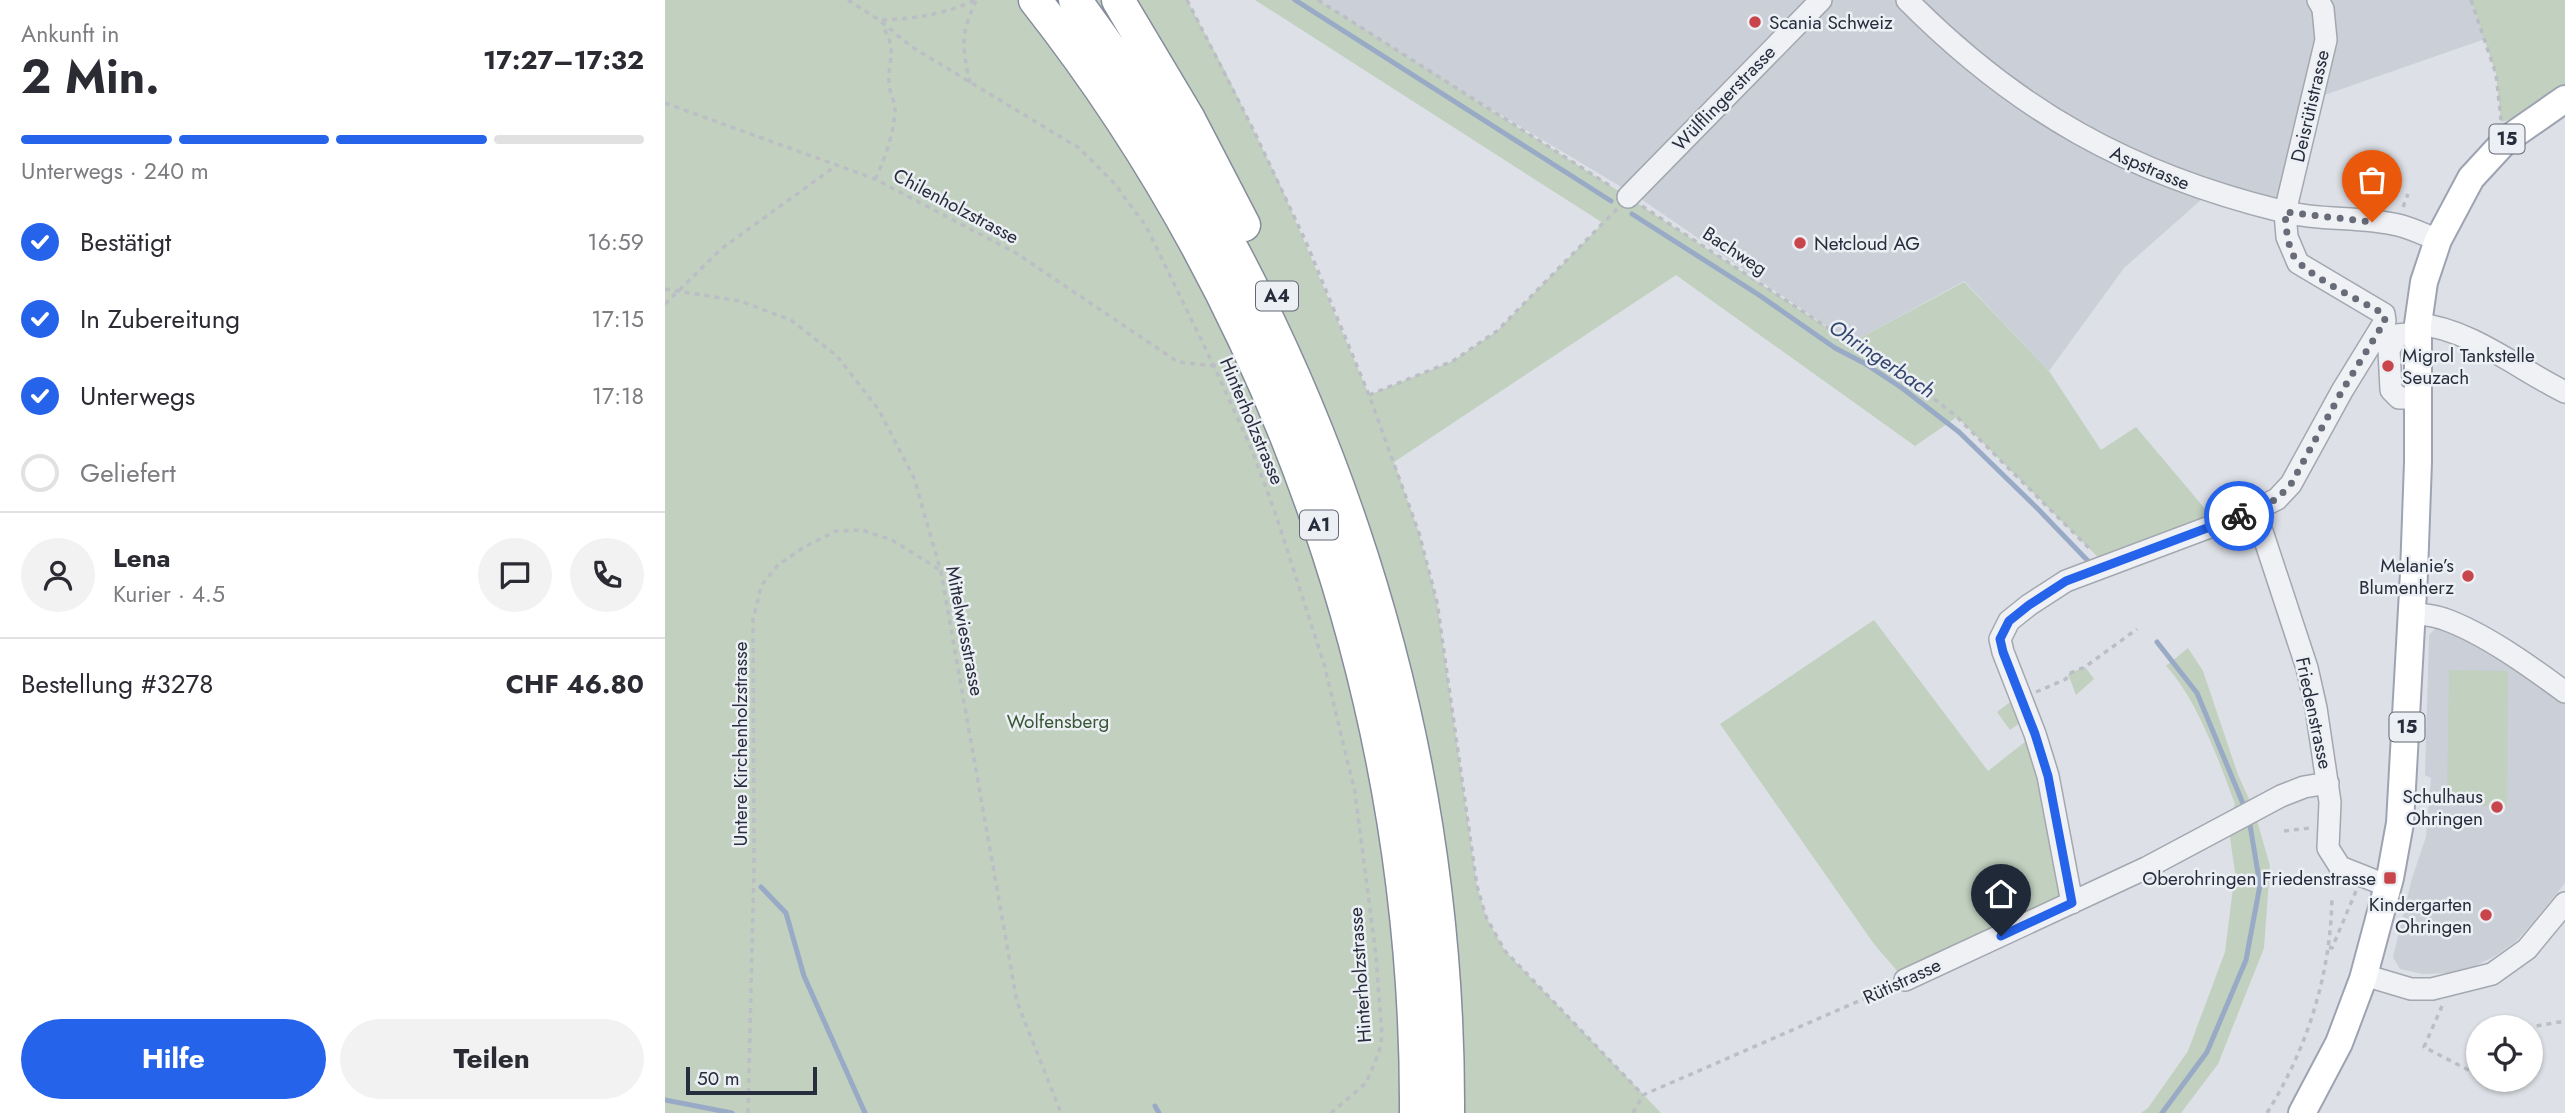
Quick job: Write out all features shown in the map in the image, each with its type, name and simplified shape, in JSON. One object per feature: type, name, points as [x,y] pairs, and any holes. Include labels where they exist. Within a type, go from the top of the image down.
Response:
[{"type":"highway","name":"A1","points":[[1035,0],[1125,126],[1195,243],[1262,379],[1313,509],[1355,643],[1386,780],[1406,918],[1413,1010],[1416,1113]]},
{"type":"highway","name":"A1","points":[[1075,0],[1151,108],[1205,197],[1255,291],[1309,410],[1362,555],[1408,727],[1425,821],[1445,1009],[1448,1113]]},
{"type":"highway","name":"A4","points":[[1118,0],[1189,119],[1253,244],[1283,310],[1309,410]]},
{"type":"main road","name":"15","points":[[2302,1113],[2339,1043],[2364,975],[2396,853],[2404,788],[2418,462],[2418,328],[2424,282],[2438,240],[2471,178],[2506,140],[2565,100]]},
{"type":"street","name":"Wülflingerstrasse","points":[[1628,197],[1821,0]]},
{"type":"street","name":"Aspstrasse","points":[[1907,0],[1943,36],[2010,91],[2096,145],[2153,171],[2210,192],[2285,212],[2398,225],[2438,240]]},
{"type":"street","name":"Deisrütistrasse","points":[[2285,212],[2326,40],[2323,9],[2318,0]]},
{"type":"street","points":[[2072,903],[2048,776],[2000,639],[2009,621],[2066,581],[2255,510],[2277,499],[2291,484],[2342,391],[2385,321],[2384,314],[2298,263],[2287,237],[2285,212]]},
{"type":"street","points":[[2418,328],[2436,326],[2462,334],[2565,392]]},
{"type":"street","name":"Friedenstrasse","points":[[2255,510],[2307,668],[2316,708],[2330,802],[2328,848],[2340,867],[2388,886]]},
{"type":"street","points":[[2412,613],[2444,619],[2489,641],[2565,692]]},
{"type":"street","name":"Rütistrasse","points":[[1905,980],[2146,868],[2281,796],[2304,787],[2328,783]]},
{"type":"street","points":[[2364,975],[2411,989],[2433,989],[2492,974],[2526,949],[2565,903]]},
{"type":"path","name":"Hinterholzstrasse","points":[[848,0],[879,20],[912,47],[1079,148],[1114,183],[1146,226],[1215,366],[1251,448],[1275,512],[1324,664],[1355,792],[1376,956],[1382,1036],[1374,1068],[1366,1083],[1331,1113]]},
{"type":"path","points":[[875,179],[883,165],[895,110],[889,83],[891,39],[879,20],[921,18],[976,0]]},
{"type":"path","points":[[970,83],[962,48],[968,16],[976,0]]},
{"type":"path","points":[[1187,0],[1283,191],[1369,395],[1419,533],[1437,602],[1477,886],[1486,917],[1505,951],[1643,1095],[1633,1113]]},
{"type":"path","name":"Bachweg","points":[[1318,0],[1903,374],[1957,417],[2106,565]]},
{"type":"path","points":[[2471,0],[2496,74],[2501,122],[2506,140]]},
{"type":"path","name":"Chilenholzstrasse","points":[[665,103],[875,179],[1016,253],[1178,362],[1215,366]]},
{"type":"path","points":[[665,304],[721,249],[837,165]]},
{"type":"path","points":[[2403,207],[2408,194]]},
{"type":"path","points":[[1369,395],[1453,361],[1497,331],[1628,197]]},
{"type":"path","name":"Mittelwiesstrasse","points":[[665,289],[740,301],[791,320],[837,356],[879,410],[914,478],[941,572],[1017,1002],[1061,1113]]},
{"type":"path","name":"Untere Kirchenholzstrasse","points":[[748,1113],[754,867],[753,620],[761,586],[778,565],[804,547],[836,531],[862,530],[892,540],[941,572]]},
{"type":"path","points":[[2037,691],[2066,679],[2068,674],[2085,667],[2137,629]]},
{"type":"path","points":[[2284,831],[2312,828]]},
{"type":"path","points":[[2329,947],[2332,948],[2356,889]]},
{"type":"path","points":[[2266,1113],[2290,1073],[2313,1018],[2329,947],[2332,896]]},
{"type":"path","name":"Rütistrasse","points":[[1643,1095],[1905,980]]},
{"type":"path","points":[[2451,985],[2424,1047],[2466,1069]]},
{"type":"path","points":[[2543,1025],[2565,1021]]},
{"type":"shaded area","points":[[1318,0],[2471,0],[2485,39],[2313,99],[2285,212],[2210,192],[2124,268],[2049,371],[1964,281],[1851,343],[1638,197],[1439,78]]},
{"type":"shaded area","name":"Schulhaus Ohringen","points":[[2436,628],[2452,630],[2565,699],[2565,883],[2514,943],[2495,956],[2473,967],[2448,973],[2423,974],[2400,969],[2393,957],[2412,878],[2426,837],[2431,778],[2425,775],[2429,635]]},
{"type":"green space","name":"Wolfensberg","points":[[665,0],[1187,0],[1283,191],[1369,395],[1453,361],[1497,331],[1603,223],[1255,0],[1318,0],[1851,343],[1964,282],[2049,371],[2101,450],[2136,427],[2217,523],[2106,565],[1957,417],[1915,446],[1676,275],[1394,462],[1419,533],[1437,602],[1477,886],[1486,917],[1505,951],[1661,1113],[665,1113]]},
{"type":"green space","points":[[2471,0],[2565,0],[2565,99],[2552,107],[2501,122],[2496,74]]},
{"type":"green space","points":[[1874,620],[1988,771],[2035,734],[2072,903],[1905,980],[1874,944],[1720,724]]},
{"type":"green space","points":[[2188,648],[2203,671],[2238,775],[2254,810],[2270,866],[2264,948],[2218,1064],[2181,1113],[2141,1113],[2148,1108],[2188,1051],[2225,952],[2235,872],[2228,824],[2235,804],[2188,695],[2166,666]]},
{"type":"green space","points":[[2085,667],[2094,679],[2076,695],[2068,674]]},
{"type":"green space","points":[[2449,670],[2508,671],[2507,806],[2447,805]]},
{"type":"green space","points":[[2014,699],[2024,720],[2010,730],[1997,712]]},
{"type":"waterway","name":"Ohringerbach","points":[[1295,0],[1611,201]]},
{"type":"waterway","name":"Ohringerbach","points":[[1632,214],[1759,295],[1835,348],[1902,388],[1959,432],[2089,562]]},
{"type":"waterway","name":"Ohringerbach","points":[[2157,642],[2197,693],[2244,806]]},
{"type":"waterway","name":"Ohringerbach","points":[[2162,1113],[2207,1052],[2246,960],[2260,885],[2250,825]]},
{"type":"waterway","points":[[761,887],[786,913],[804,976],[865,1113]]},
{"type":"waterway","points":[[665,1100],[732,1113]]},
{"type":"waterway","points":[[1155,1106],[1159,1113]]},
{"type":"way so far","points":[[2239,516],[2277,499],[2291,484],[2342,391],[2385,321],[2384,314],[2298,263],[2287,237],[2285,212],[2372,222]]},
{"type":"place","name":"Scania Schweiz","points":[[1755,22]]},
{"type":"place","name":"Netcloud AG","points":[[1800,243]]},
{"type":"place","name":"Migrol Tankstelle Seuzach","points":[[2388,366]]},
{"type":"place","name":"Melanie’s Blumenherz","points":[[2468,576]]},
{"type":"place","name":"Schulhaus Ohringen","points":[[2497,807]]},
{"type":"place","name":"Oberohringen Friedenstrasse","points":[[2390,878]]},
{"type":"place","name":"Kindergarten Ohringen","points":[[2486,915]]},
{"type":"route","points":[[2001,936],[2072,903],[2048,776],[2000,639],[2009,621],[2066,581],[2239,516]]}]
